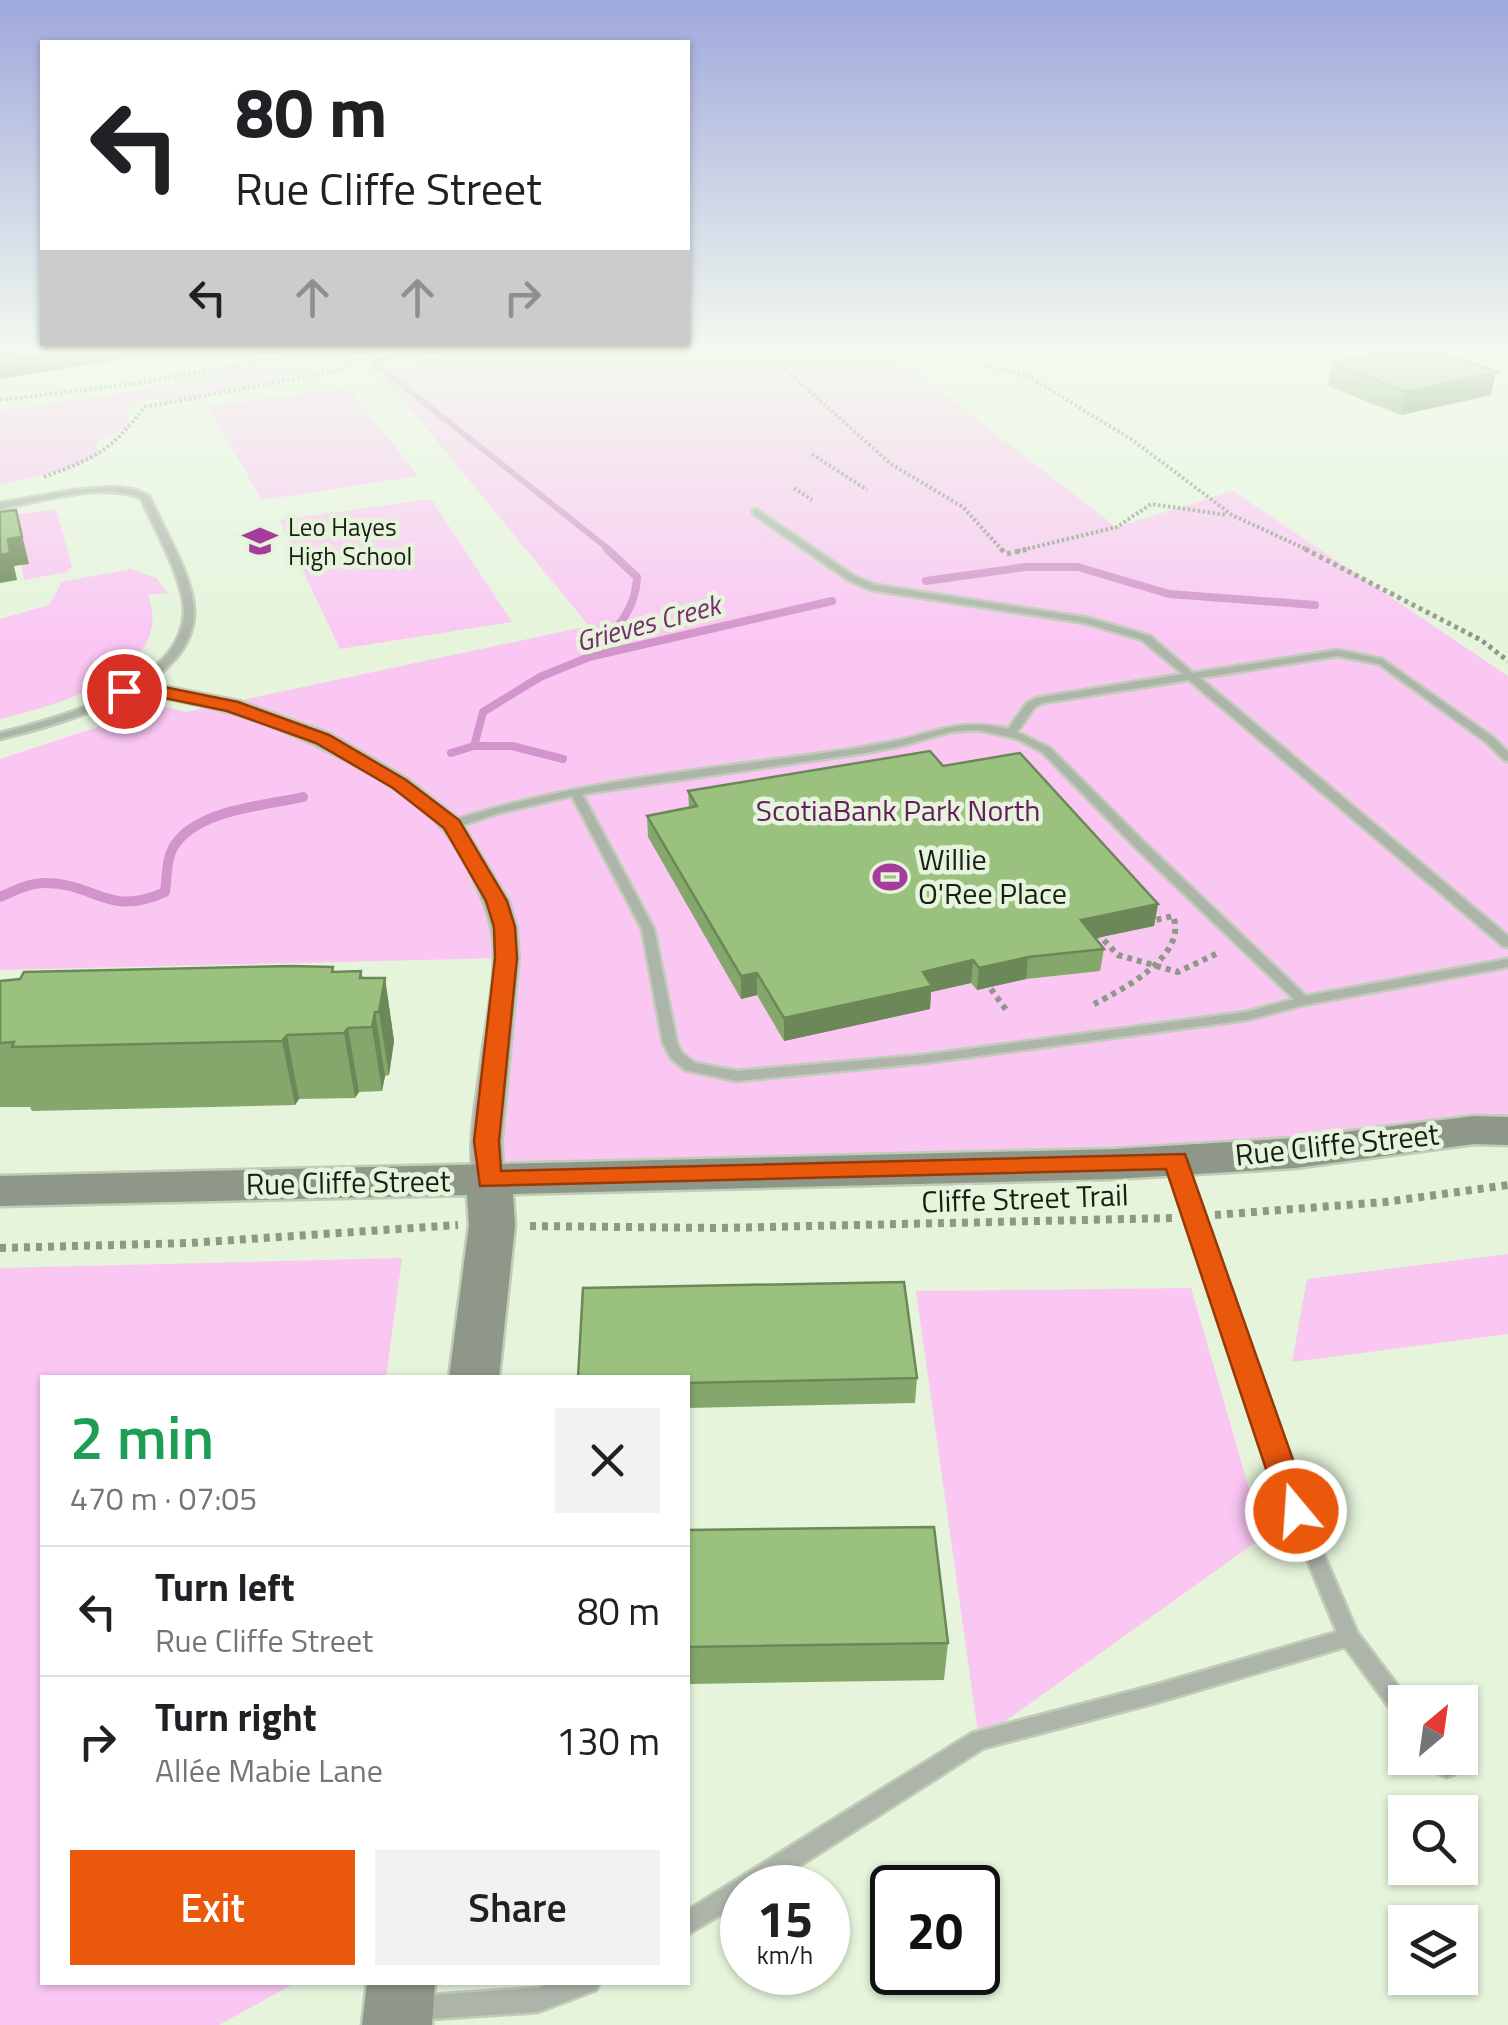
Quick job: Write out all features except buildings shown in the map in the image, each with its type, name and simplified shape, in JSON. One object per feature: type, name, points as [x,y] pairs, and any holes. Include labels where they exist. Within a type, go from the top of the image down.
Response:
[{"type":"main road","name":"Rue Cliffe Street","points":[[0,1191],[1176,1160],[1295,1153],[1497,1126]]},
{"type":"main road","points":[[474,1375],[492,1225],[489,1180]]},
{"type":"street","points":[[134,686],[232,706],[323,739],[400,784],[452,824],[496,901],[504,927],[506,958],[487,1141],[489,1180]]},
{"type":"lane","points":[[0,506],[122,490],[144,496],[190,612],[186,635],[176,652],[134,686],[60,720],[0,736]]},
{"type":"lane","points":[[756,512],[851,578],[874,588],[1111,624],[1157,645],[1508,943]]},
{"type":"lane","points":[[1010,733],[1031,705],[1040,700],[1338,653],[1360,654],[1382,662],[1404,677],[1490,740],[1508,758]]},
{"type":"lane","points":[[452,824],[485,812],[576,793],[906,742],[949,728],[980,727],[1010,733],[1046,750],[1146,853],[1194,894],[1303,1001]]},
{"type":"lane","points":[[576,793],[648,929],[670,1043],[690,1068],[712,1074],[737,1076],[924,1059],[1247,1016],[1303,1001],[1508,964]]},
{"type":"lane","points":[[1176,1160],[1296,1511],[1349,1637],[1388,1689]]},
{"type":"lane","points":[[780,1865],[980,1740],[1156,1694],[1349,1637]]},
{"type":"lane","points":[[690,1922],[720,1903]]},
{"type":"lane","points":[[399,2006],[538,2000],[580,1985]]},
{"type":"path","points":[[42,477],[109,448]]},
{"type":"path","points":[[874,448],[891,464],[962,507],[1006,554],[1117,527],[1151,504],[1232,515]]},
{"type":"path","points":[[1142,448],[1232,515],[1351,570],[1481,640],[1508,661]]},
{"type":"path","points":[[812,454],[868,490]]},
{"type":"path","points":[[794,488],[812,500]]},
{"type":"path","points":[[1094,1004],[1108,998],[1168,951],[1179,930],[1173,916],[1134,924]]},
{"type":"path","points":[[1115,928],[1096,932],[1118,954],[1178,972],[1220,952]]},
{"type":"path","points":[[984,980],[1006,1011]]},
{"type":"path","name":"Cliffe Street Trail","points":[[542,1226],[739,1228],[1196,1217],[1385,1202],[1508,1185]]},
{"type":"path","points":[[0,1248],[190,1243],[412,1230],[438,1225]]},
{"type":"green space","points":[[0,448],[97,448],[99,456],[59,471],[0,485]]},
{"type":"green space","points":[[232,448],[396,448],[418,476],[262,500]]},
{"type":"green space","name":"ScotiaBank Park North","points":[[443,448],[1015,448],[1116,527],[1233,491],[1508,676],[1508,1118],[1295,1153],[489,1180],[505,958],[0,970],[0,759],[162,706],[186,712],[589,626]]},
{"type":"green space","points":[[431,499],[512,622],[340,649],[279,520]]},
{"type":"green space","points":[[56,509],[72,567],[67,572],[24,580],[21,565],[28,563],[0,517]]},
{"type":"green space","points":[[130,569],[156,578],[168,593],[148,595],[152,622],[145,645],[129,665],[79,694],[0,719],[0,619],[49,605],[62,582]]},
{"type":"green space","points":[[1508,1254],[1508,1334],[1292,1362],[1307,1279]]},
{"type":"green space","points":[[402,1258],[386,1375],[40,1375],[40,1985],[291,1985],[219,2025],[0,2025],[0,1268]]},
{"type":"green space","points":[[1191,1288],[1263,1537],[979,1740],[916,1291]]},
{"type":"waterway","points":[[482,448],[611,551]]},
{"type":"waterway","points":[[589,657],[621,621],[636,590],[637,577],[607,549]]},
{"type":"waterway","name":"Grieves Creek","points":[[926,581],[1025,567],[1078,567],[1169,594],[1315,605]]},
{"type":"waterway","name":"Grieves Creek","points":[[589,657],[832,601]]},
{"type":"waterway","name":"Grieves Creek","points":[[474,746],[483,712],[540,677],[589,657]]},
{"type":"waterway","name":"Grieves Creek","points":[[451,753],[474,746]]},
{"type":"waterway","points":[[474,746],[512,746],[563,759]]},
{"type":"waterway","name":"Grieves Creek","points":[[0,897],[45,883],[62,884],[115,901],[146,899],[165,892],[171,851],[199,824],[233,811],[303,797]]},
{"type":"place","name":"Leo Hayes High School","points":[[260,541]]},
{"type":"place","name":"Willie O'Ree Place","points":[[890,877]]},
{"type":"route","points":[[124,691],[134,686],[232,706],[323,739],[400,784],[452,824],[496,901],[504,927],[506,958],[487,1141],[489,1180],[1176,1160],[1296,1511]]}]
